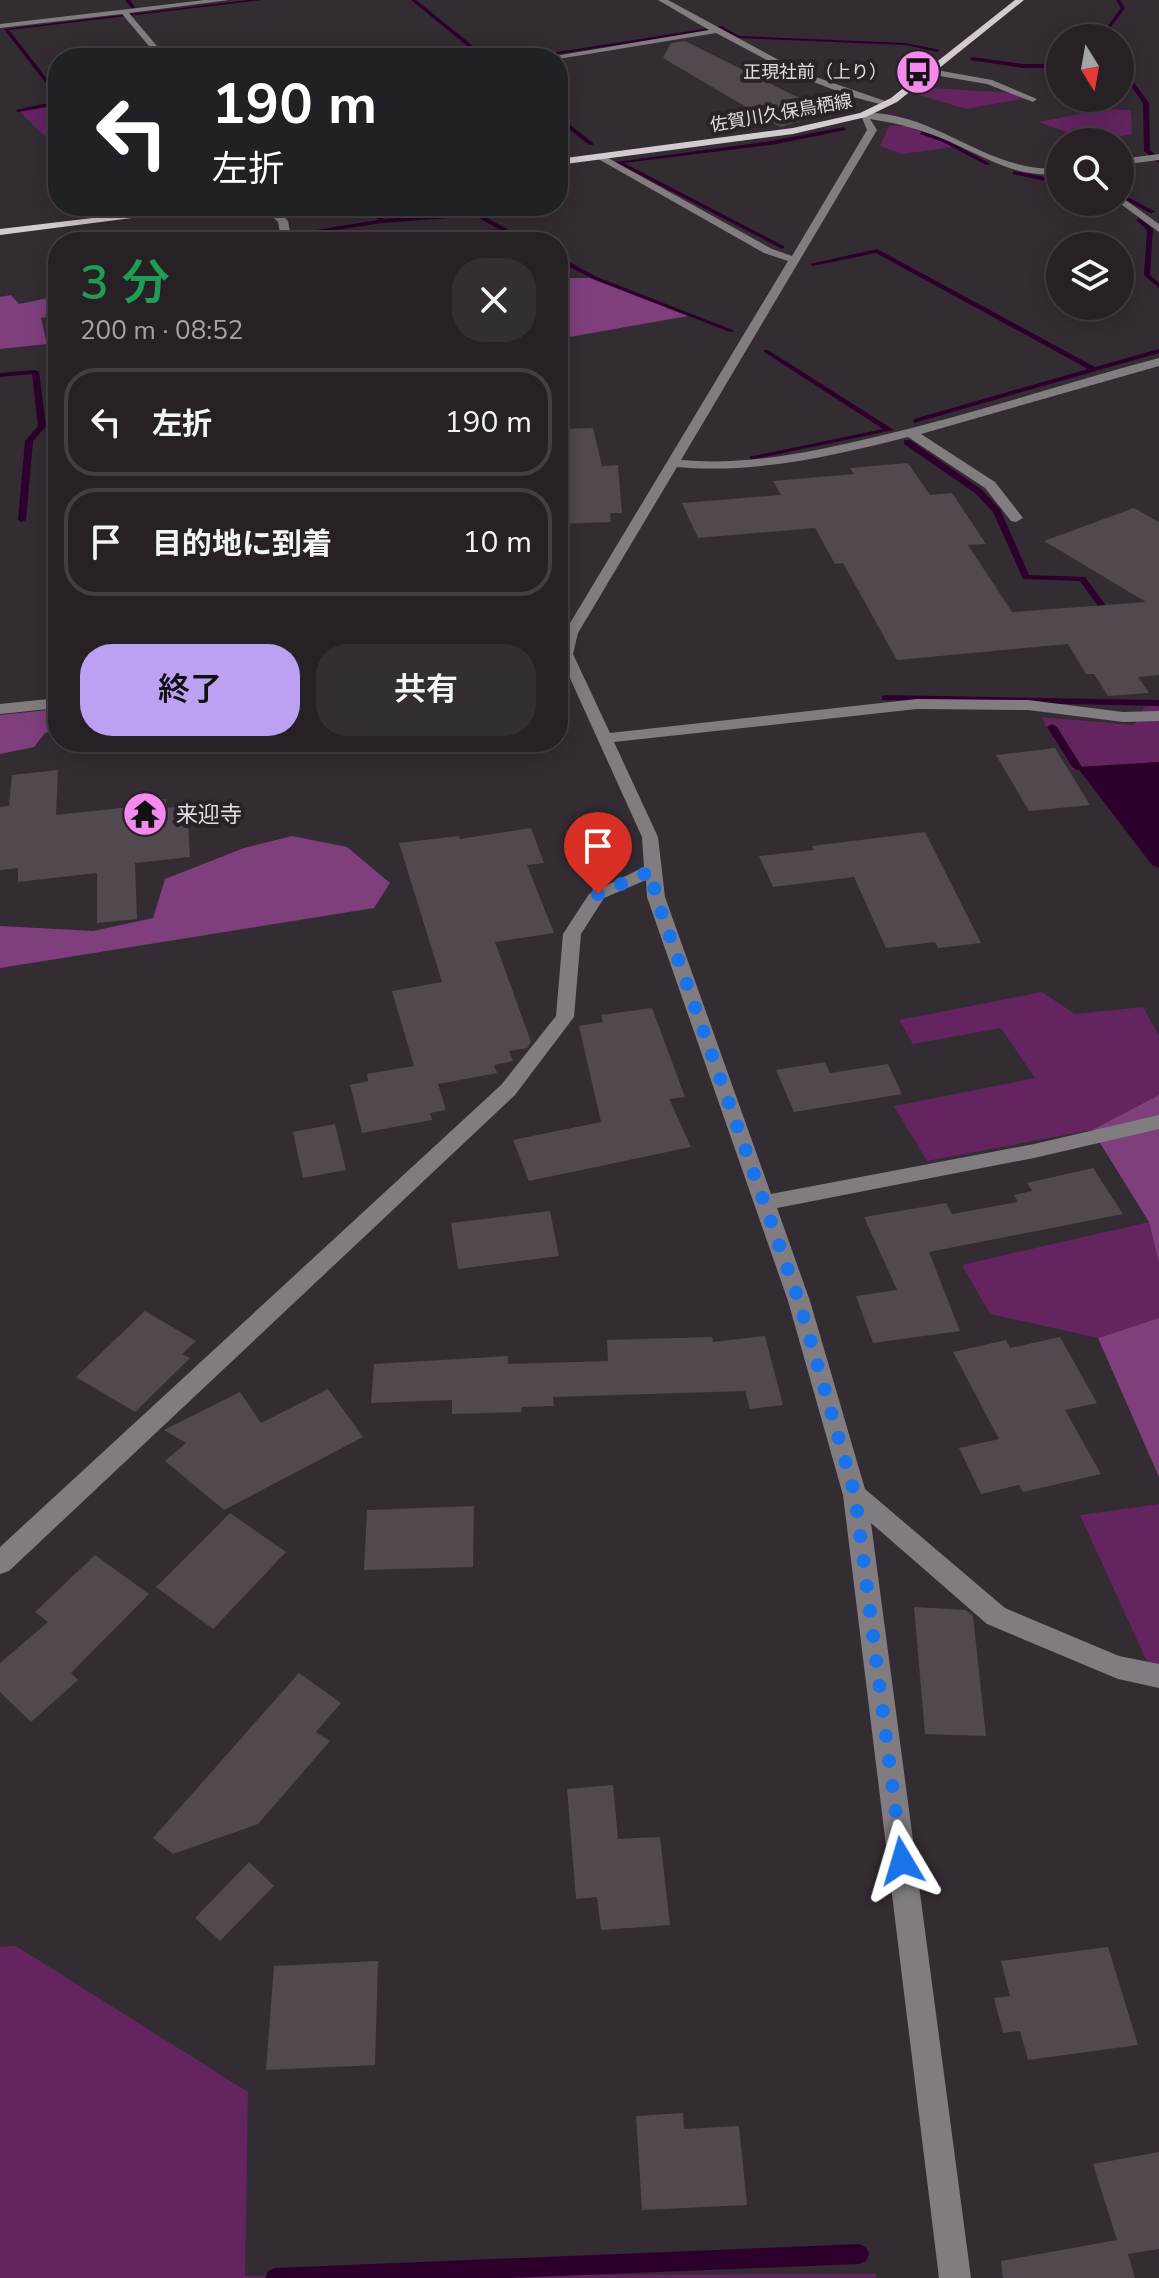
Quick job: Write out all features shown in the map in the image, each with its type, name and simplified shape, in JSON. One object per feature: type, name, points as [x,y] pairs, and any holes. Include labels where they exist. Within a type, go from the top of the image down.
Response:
[{"type":"main road","name":"佐賀川久保鳥栖線","points":[[568,160],[793,131],[863,115],[887,103],[931,72],[1020,0]]},
{"type":"main road","points":[[0,232],[135,216]]},
{"type":"street","points":[[0,26],[126,14],[225,0]]},
{"type":"street","points":[[662,0],[783,68],[844,95],[887,103]]},
{"type":"street","points":[[126,14],[155,48]]},
{"type":"street","points":[[568,55],[716,31]]},
{"type":"street","points":[[931,72],[989,82],[1033,99]]},
{"type":"street","points":[[863,115],[899,120],[920,127],[956,141],[1003,168],[1046,170]]},
{"type":"street","points":[[568,640],[872,130],[863,115]]},
{"type":"street","points":[[598,156],[768,251],[794,260]]},
{"type":"street","points":[[1134,160],[1159,157]]},
{"type":"street","points":[[1003,168],[996,173],[1046,183]]},
{"type":"street","points":[[1134,210],[1159,229]]},
{"type":"street","points":[[672,463],[746,466],[791,460],[911,433],[1159,362]]},
{"type":"street","points":[[911,433],[990,485],[1016,518]]},
{"type":"street","points":[[568,666],[650,837],[656,897],[799,1301],[855,1495],[955,2278]]},
{"type":"street","points":[[0,709],[48,704]]},
{"type":"street","points":[[604,738],[917,704],[1028,705],[1123,717],[1159,716]]},
{"type":"street","points":[[0,1563],[508,1090],[565,1017],[572,934],[598,894],[651,871]]},
{"type":"street","points":[[764,1203],[1034,1151],[1159,1122]]},
{"type":"street","points":[[855,1495],[996,1616],[1118,1667],[1159,1676]]},
{"type":"shaded area","points":[[931,88],[1013,93],[1026,98],[966,109],[920,95]]},
{"type":"shaded area","points":[[48,105],[48,139],[18,110]]},
{"type":"shaded area","points":[[1089,112],[1131,112],[1132,128],[1056,128],[1039,122]]},
{"type":"shaded area","points":[[889,126],[906,126],[960,146],[902,154],[880,146]]},
{"type":"shaded area","points":[[568,278],[590,278],[688,316],[568,337]]},
{"type":"shaded area","points":[[11,295],[19,304],[48,298],[48,317],[41,318],[47,344],[0,349],[0,297]]},
{"type":"shaded area","points":[[1159,705],[1159,762],[1072,769],[1041,717],[1134,725],[1145,706]]},
{"type":"shaded area","points":[[48,710],[48,732],[34,747],[0,754],[0,715]]},
{"type":"shaded area","points":[[1159,762],[1159,868],[1152,865],[1077,767]]},
{"type":"shaded area","points":[[292,836],[347,847],[390,883],[374,908],[0,968],[0,926],[93,931],[153,918],[165,879],[244,848]]},
{"type":"shaded area","points":[[1042,992],[1075,1014],[1143,1007],[1159,1036],[1159,1095],[1092,1130],[927,1161],[894,1106],[1035,1078],[1001,1028],[913,1044],[899,1020]]},
{"type":"shaded area","points":[[1159,1095],[1159,1263],[1149,1222],[1092,1130]]},
{"type":"shaded area","points":[[1149,1222],[1159,1263],[1159,1318],[1098,1338],[990,1314],[962,1265]]},
{"type":"shaded area","points":[[1159,1318],[1159,1477],[1098,1338]]},
{"type":"shaded area","points":[[1159,1504],[1159,1668],[1149,1666],[1080,1515]]},
{"type":"shaded area","points":[[16,1946],[248,2092],[245,2276],[876,2274],[877,2278],[0,2278],[0,1947]]},
{"type":"building","points":[[685,41],[829,113],[780,127],[663,58],[671,43]]},
{"type":"building","points":[[593,428],[602,466],[618,465],[622,513],[610,513],[611,522],[568,524],[568,429]]},
{"type":"building","points":[[908,463],[930,495],[952,493],[986,544],[968,545],[1012,612],[1146,602],[1044,541],[1134,508],[1159,522],[1159,675],[1138,677],[1149,693],[1108,696],[1094,674],[1086,674],[1068,644],[897,660],[843,563],[835,564],[815,528],[698,538],[682,503],[781,495],[773,481],[854,474],[850,468]]},
{"type":"building","points":[[1055,748],[1090,805],[1029,811],[996,755]]},
{"type":"building","points":[[58,770],[56,815],[130,807],[130,803],[166,799],[166,808],[187,806],[190,857],[135,863],[137,919],[97,923],[97,873],[18,882],[18,868],[0,870],[0,807],[9,806],[12,775]]},
{"type":"building","points":[[531,828],[544,863],[527,865],[554,933],[495,942],[531,1042],[527,1048],[509,1051],[513,1061],[494,1065],[497,1073],[438,1084],[446,1110],[430,1113],[432,1120],[362,1133],[350,1085],[368,1081],[367,1074],[414,1066],[392,991],[442,982],[399,843],[459,836],[460,839]]},
{"type":"building","points":[[925,832],[981,943],[938,948],[935,942],[886,948],[854,877],[773,887],[759,856],[814,850],[812,846]]},
{"type":"building","points":[[652,1008],[685,1097],[669,1099],[691,1147],[529,1181],[513,1140],[601,1122],[579,1026],[603,1022],[601,1015]]},
{"type":"building","points":[[825,1062],[830,1073],[888,1064],[902,1094],[794,1112],[776,1070]]},
{"type":"building","points":[[335,1124],[346,1170],[303,1178],[293,1132]]},
{"type":"building","points":[[1093,1168],[1123,1214],[929,1252],[960,1331],[873,1343],[856,1296],[897,1290],[864,1217],[946,1203],[952,1214],[1018,1202],[1014,1195],[1032,1191],[1027,1183]]},
{"type":"building","points":[[550,1211],[559,1256],[458,1269],[451,1223]]},
{"type":"building","points":[[145,1311],[196,1341],[182,1354],[190,1358],[135,1412],[76,1377]]},
{"type":"building","points":[[765,1336],[783,1405],[750,1409],[745,1391],[553,1397],[554,1406],[522,1407],[521,1412],[452,1414],[452,1400],[371,1403],[374,1364],[508,1356],[508,1364],[608,1361],[607,1340],[712,1337],[713,1342]]},
{"type":"building","points":[[1060,1337],[1097,1403],[1065,1410],[1101,1474],[1023,1492],[1019,1485],[981,1494],[959,1448],[999,1439],[953,1352],[1006,1340],[1010,1348]]},
{"type":"building","points":[[328,1389],[363,1437],[224,1510],[165,1461],[186,1443],[164,1430],[240,1392],[261,1423]]},
{"type":"building","points":[[474,1506],[473,1567],[364,1570],[367,1510]]},
{"type":"building","points":[[230,1513],[286,1552],[213,1629],[156,1587]]},
{"type":"building","points":[[95,1555],[149,1594],[71,1673],[78,1680],[31,1722],[0,1692],[0,1663],[48,1622],[35,1612]]},
{"type":"building","points":[[914,1607],[966,1610],[973,1616],[986,1736],[925,1734]]},
{"type":"building","points":[[299,1673],[341,1703],[316,1732],[330,1741],[258,1824],[173,1854],[153,1838]]},
{"type":"building","points":[[613,1785],[618,1839],[660,1837],[670,1925],[601,1930],[597,1897],[576,1899],[567,1789]]},
{"type":"building","points":[[249,1862],[274,1886],[220,1941],[195,1918]]},
{"type":"building","points":[[1108,1947],[1138,2045],[1028,2060],[1020,2031],[1003,2033],[994,1998],[1010,1996],[1001,1961]]},
{"type":"building","points":[[378,1961],[375,2065],[266,2070],[274,1966]]},
{"type":"building","points":[[683,2113],[684,2129],[739,2126],[747,2205],[642,2210],[636,2116]]},
{"type":"building","points":[[1159,2152],[1159,2249],[1128,2254],[1135,2278],[1003,2278],[1001,2261],[1117,2240],[1093,2164]]},
{"type":"waterway","points":[[127,0],[134,8]]},
{"type":"waterway","points":[[48,84],[6,29],[260,0]]},
{"type":"waterway","points":[[413,0],[473,48]]},
{"type":"waterway","points":[[1111,24],[1123,8],[1118,0]]},
{"type":"waterway","points":[[568,51],[722,27],[738,37],[906,44],[937,50]]},
{"type":"waterway","points":[[972,59],[1046,66]]},
{"type":"waterway","points":[[1134,86],[1146,103],[1147,151],[1159,161]]},
{"type":"waterway","points":[[18,110],[48,105]]},
{"type":"waterway","points":[[568,125],[591,144]]},
{"type":"waterway","points":[[782,247],[618,162],[771,143],[844,129]]},
{"type":"waterway","points":[[922,133],[945,141],[988,164]]},
{"type":"waterway","points":[[1014,173],[1046,179]]},
{"type":"waterway","points":[[1134,202],[1152,212]]},
{"type":"waterway","points":[[377,216],[382,221]]},
{"type":"waterway","points":[[382,221],[449,216]]},
{"type":"waterway","points":[[480,216],[509,232]]},
{"type":"waterway","points":[[1139,220],[1150,229],[1147,275],[1159,286]]},
{"type":"waterway","points":[[313,232],[382,221]]},
{"type":"waterway","points":[[813,264],[877,251],[1094,370]]},
{"type":"waterway","points":[[568,263],[595,278],[732,331]]},
{"type":"waterway","points":[[753,458],[890,430],[766,351]]},
{"type":"waterway","points":[[1094,370],[1159,351]]},
{"type":"waterway","points":[[917,421],[1094,370]]},
{"type":"waterway","points":[[0,375],[35,372],[42,426],[29,441],[22,520]]},
{"type":"waterway","points":[[907,442],[978,491],[997,511],[1026,577],[1082,579],[1111,618]]},
{"type":"waterway","points":[[885,698],[1159,703]]},
{"type":"waterway","points":[[1052,727],[1077,767]]},
{"type":"waterway","points":[[275,2278],[859,2254]]},
{"type":"place","name":"正現社前（上り）","points":[[918,72]]},
{"type":"place","name":"来迎寺","points":[[145,814]]},
{"type":"route","points":[[598,894],[651,871],[656,897],[799,1301],[855,1495],[902,1861]]}]
